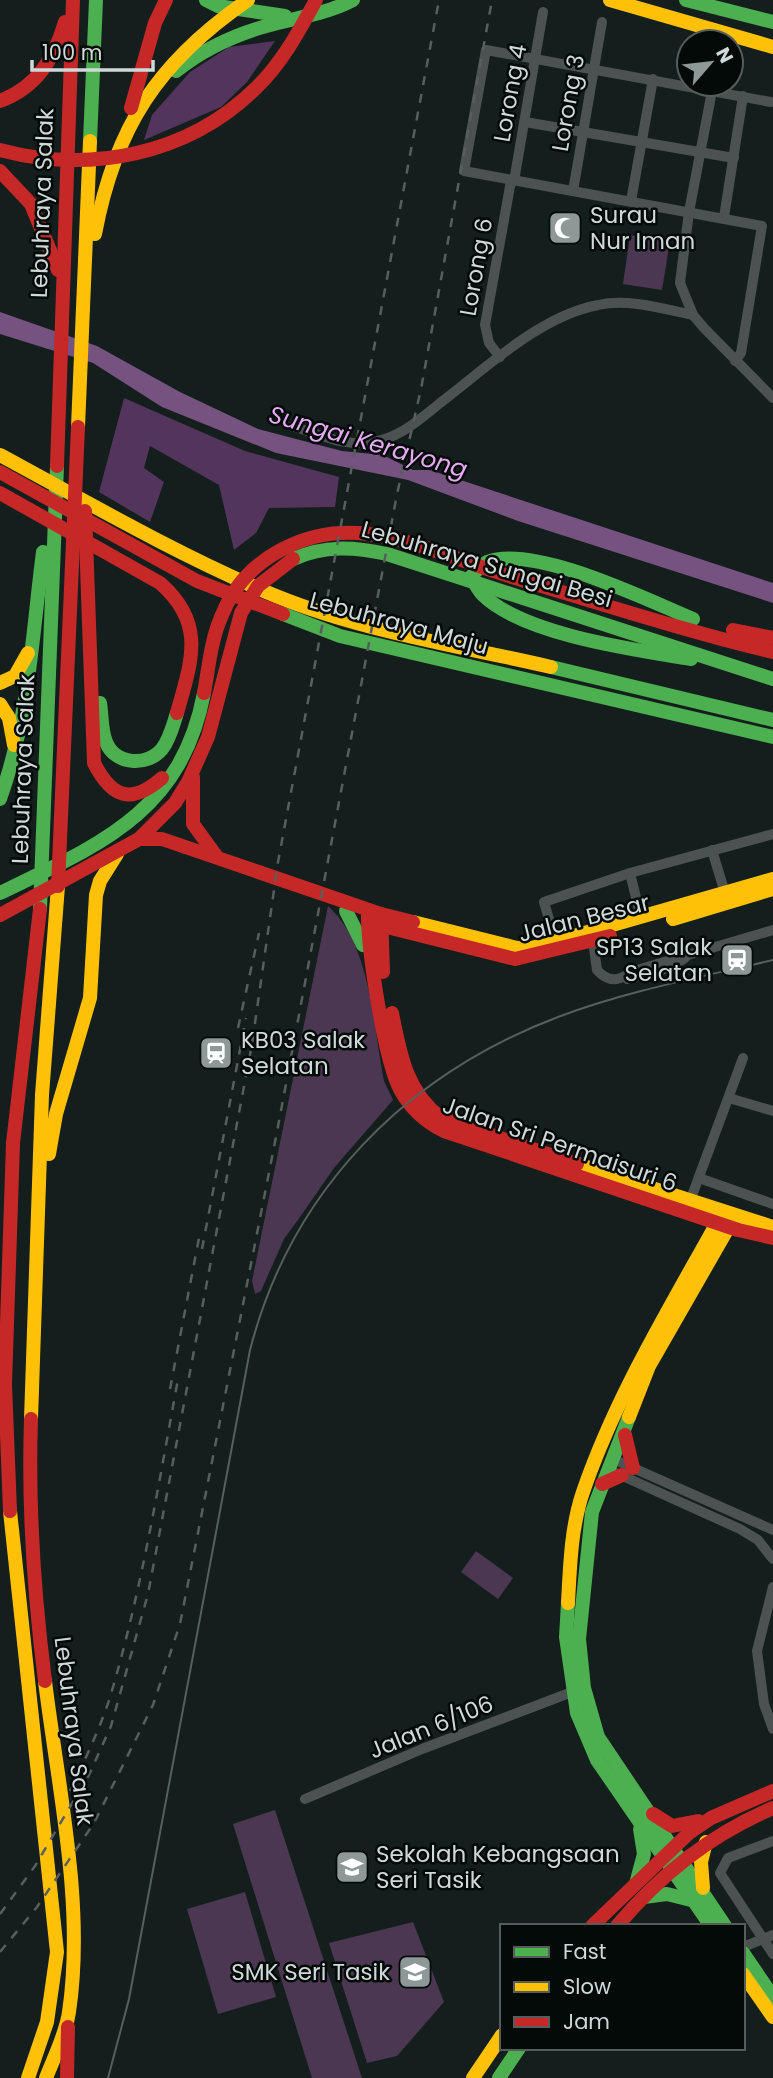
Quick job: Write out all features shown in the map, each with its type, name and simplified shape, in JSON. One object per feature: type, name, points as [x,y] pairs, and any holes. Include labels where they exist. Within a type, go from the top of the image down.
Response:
[{"type":"main road","points":[[0,102],[22,91],[48,68],[57,51],[72,0]]},
{"type":"main road","name":"Lebuhraya Salak","points":[[28,2078],[47,2022],[57,1952],[6,1469],[7,1282],[13,1143],[23,1037],[38,927],[45,836],[72,0]]},
{"type":"main road","name":"Lebuhraya Salak","points":[[46,2078],[69,2015],[75,1946],[72,1894],[38,1626],[31,1535],[29,1466],[33,1286],[47,1006],[57,924],[96,0]]},
{"type":"main road","points":[[124,135],[155,23],[166,0]]},
{"type":"main road","points":[[205,0],[218,6],[251,12],[306,18]]},
{"type":"main road","points":[[89,274],[97,217],[107,177],[134,111],[164,70],[218,19],[248,0]]},
{"type":"main road","points":[[3,151],[55,160],[103,159],[148,150],[193,132],[221,117],[255,88],[298,33],[316,0]]},
{"type":"main road","points":[[124,135],[156,93],[194,56],[243,32],[337,9],[353,0]]},
{"type":"main road","points":[[610,0],[768,44]]},
{"type":"main road","points":[[686,0],[773,22]]},
{"type":"main road","points":[[0,171],[31,204],[42,224],[61,281]]},
{"type":"main road","points":[[86,217],[89,274],[85,491],[91,745],[94,763],[101,780],[113,791],[127,796],[140,794],[154,786],[181,759]]},
{"type":"main road","name":"Lebuhraya Maju","points":[[0,455],[168,546],[266,592],[344,618],[773,719]]},
{"type":"main road","name":"Lebuhraya Maju","points":[[0,472],[197,581],[328,631],[773,737]]},
{"type":"main road","points":[[72,539],[85,491]]},
{"type":"main road","points":[[0,493],[160,583],[180,600],[192,626],[193,647],[166,745],[152,758],[134,762],[124,760],[110,750],[105,740],[89,648]]},
{"type":"main road","points":[[0,799],[15,757],[28,694],[30,649],[44,547],[54,511]]},
{"type":"main road","name":"Lebuhraya Sungai Besi","points":[[0,893],[117,832],[144,812],[166,785],[181,759],[201,709],[215,637],[228,600],[267,557],[286,545],[315,536],[341,532],[368,534],[591,609],[773,679]]},
{"type":"main road","name":"Lebuhraya Sungai Besi","points":[[0,915],[139,839],[159,824],[178,803],[193,777],[216,711],[241,611],[274,570],[318,550],[363,549],[591,609],[773,652]]},
{"type":"main road","points":[[739,667],[547,628],[496,606],[477,592],[471,577],[478,564],[496,559],[511,558],[558,567],[700,622],[773,638]]},
{"type":"main road","points":[[0,683],[15,676],[30,649]]},
{"type":"main road","points":[[0,704],[13,731],[15,757]]},
{"type":"main road","points":[[193,777],[193,824],[205,844],[218,858]]},
{"type":"main road","name":"Jalan Besar","points":[[139,839],[162,839],[218,858],[328,898],[417,936],[515,959],[593,941],[773,889]]},
{"type":"main road","points":[[33,1286],[43,1235],[55,1113],[94,975],[96,898],[101,881],[119,851]]},
{"type":"main road","name":"Jalan Besar","points":[[328,898],[346,911],[374,918],[517,948],[532,948],[773,879]]},
{"type":"main road","points":[[346,911],[377,964],[391,943],[405,936],[417,936]]},
{"type":"main road","name":"Jalan Sri Permaisuri 6","points":[[374,918],[377,964],[405,1089],[427,1116],[451,1122],[689,1206],[766,1237]]},
{"type":"main road","points":[[689,1206],[712,1249]]},
{"type":"main road","points":[[602,1756],[589,1712],[579,1639],[592,1512],[602,1485],[616,1466],[649,1366],[726,1220]]},
{"type":"main road","name":"Jalan Sri Permaisuri 6","points":[[726,1220],[773,1227]]},
{"type":"main road","points":[[710,1924],[699,1898],[678,1865],[583,1731],[572,1692],[566,1637],[571,1551],[576,1517],[628,1384],[712,1249],[734,1239],[766,1237]]},
{"type":"main road","points":[[616,1466],[625,1434]]},
{"type":"main road","points":[[605,1443],[616,1466]]},
{"type":"main road","points":[[0,1446],[6,1469]]},
{"type":"main road","points":[[592,1471],[616,1466]]},
{"type":"main road","points":[[571,1551],[586,1553]]},
{"type":"main road","points":[[641,1813],[672,1826],[711,1818],[773,1791]]},
{"type":"main road","points":[[619,1924],[678,1865],[706,1842],[748,1818],[773,1808]]},
{"type":"main road","points":[[635,1884],[645,1859],[641,1813]]},
{"type":"main road","points":[[594,1924],[668,1852],[711,1818]]},
{"type":"main road","points":[[699,1898],[706,1842]]},
{"type":"main road","points":[[644,1897],[667,1894],[699,1898],[723,1924]]},
{"type":"main road","points":[[745,1956],[773,1997]]},
{"type":"main road","points":[[745,1977],[773,2017]]},
{"type":"main road","points":[[67,2078],[69,2015]]},
{"type":"main road","points":[[472,2078],[500,2038]]},
{"type":"main road","points":[[499,2078],[518,2050]]},
{"type":"street","name":"Lorong 4","points":[[512,181],[543,12]]},
{"type":"street","name":"Lorong 3","points":[[573,191],[602,22]]},
{"type":"street","points":[[675,83],[486,50],[464,171],[758,224],[762,231],[741,353],[735,361]]},
{"type":"street","points":[[631,201],[653,79]]},
{"type":"street","points":[[745,96],[771,102]]},
{"type":"street","points":[[711,98],[689,212],[680,284],[693,315],[773,398]]},
{"type":"street","points":[[724,217],[743,98]]},
{"type":"street","points":[[525,121],[734,158]]},
{"type":"street","name":"Lorong 6","points":[[500,357],[489,343],[485,326],[512,181]]},
{"type":"street","points":[[293,426],[328,438],[365,443],[390,438],[414,425],[500,357],[557,318],[600,304],[660,307],[693,315]]},
{"type":"street","points":[[555,940],[544,902],[630,873],[773,834]]},
{"type":"street","points":[[712,850],[725,893]]},
{"type":"street","points":[[630,873],[641,918]]},
{"type":"street","points":[[593,941],[597,970],[608,979],[623,979],[637,970],[773,930]]},
{"type":"street","points":[[689,1206],[743,1058]]},
{"type":"street","points":[[729,1098],[773,1111]]},
{"type":"street","points":[[699,1178],[773,1204]]},
{"type":"street","points":[[616,1466],[773,1530]]},
{"type":"street","points":[[616,1466],[740,1529],[758,1540],[773,1559]]},
{"type":"street","points":[[773,1587],[757,1651],[764,1704],[773,1729]]},
{"type":"street","name":"Jalan 6/106","points":[[305,1799],[422,1749],[572,1692]]},
{"type":"street","points":[[773,1841],[728,1858],[720,1873],[768,1937],[773,1954]]},
{"type":"street","points":[[745,1946],[768,1937]]},
{"type":"shaded area","points":[[275,41],[247,82],[221,107],[144,140],[152,115],[190,72],[229,47]]},
{"type":"shaded area","points":[[630,235],[670,241],[662,290],[623,284]]},
{"type":"shaded area","points":[[0,312],[97,346],[180,392],[258,429],[342,451],[383,455],[413,470],[430,470],[773,583],[773,603],[518,521],[408,480],[276,453],[162,407],[93,363],[0,334]]},
{"type":"shaded area","points":[[124,398],[245,451],[339,477],[335,507],[269,508],[256,533],[234,550],[219,485],[150,446],[144,468],[164,482],[150,522],[99,492]]},
{"type":"shaded area","points":[[328,906],[342,922],[362,964],[373,1011],[384,1081],[393,1100],[334,1168],[284,1239],[261,1291],[255,1294],[252,1281]]},
{"type":"shaded area","points":[[476,1551],[513,1578],[498,1599],[461,1572]]},
{"type":"shaded area","points":[[275,1810],[362,2078],[312,2078],[233,1824]]},
{"type":"shaded area","points":[[245,1892],[276,1997],[218,2014],[187,1909]]},
{"type":"shaded area","points":[[413,1922],[444,2002],[397,2056],[367,2063],[329,1943]]},
{"type":"tram line","points":[[108,2078],[129,1999],[250,1350],[269,1292],[294,1239],[325,1190],[362,1146],[404,1106],[451,1071],[503,1041],[584,1008],[664,985],[773,960]]},
{"type":"railway","points":[[0,1914],[35,1866],[89,1775],[111,1726],[148,1594],[252,1044],[278,862],[439,0]]},
{"type":"railway","points":[[0,1952],[37,1907],[94,1823],[153,1705],[180,1624],[276,1137],[397,494],[421,389],[492,0]]},
{"type":"railway","points":[[238,1028],[259,933]]},
{"type":"railway","points":[[202,1249],[246,1018]]},
{"type":"railway","points":[[170,1389],[199,1238]]},
{"type":"railway","points":[[70,1791],[104,1714],[133,1611],[178,1379]]},
{"type":"traffic: fast","points":[[90,141],[96,0]]},
{"type":"traffic: fast","points":[[206,0],[218,6],[285,16]]},
{"type":"traffic: fast","points":[[176,71],[210,48],[235,37],[353,0]]},
{"type":"traffic: fast","points":[[686,0],[773,22]]},
{"type":"traffic: fast","points":[[40,909],[57,466]]},
{"type":"traffic: fast","points":[[293,559],[328,549],[387,554],[773,679]]},
{"type":"traffic: fast","points":[[0,799],[10,769],[23,708],[43,552]]},
{"type":"traffic: fast","points":[[691,659],[582,639],[525,621],[501,609],[483,595],[471,577],[487,562],[507,559],[533,561],[590,577],[693,619]]},
{"type":"traffic: fast","points":[[283,614],[340,636],[773,737]]},
{"type":"traffic: fast","points":[[551,667],[773,720]]},
{"type":"traffic: fast","points":[[0,893],[102,840],[130,820],[155,796],[176,768],[193,734],[204,693]]},
{"type":"traffic: fast","points":[[100,703],[102,728],[110,750],[132,761],[148,759],[162,749],[177,713]]},
{"type":"traffic: fast","points":[[346,911],[363,945]]},
{"type":"traffic: fast","points":[[629,1417],[592,1512],[579,1639],[584,1688],[598,1737],[724,1924]]},
{"type":"traffic: fast","points":[[568,1603],[566,1637],[577,1713],[597,1760],[710,1924]]},
{"type":"traffic: fast","points":[[637,1880],[644,1854],[640,1829]]},
{"type":"traffic: fast","points":[[644,1897],[667,1894],[695,1901]]},
{"type":"traffic: fast","points":[[745,1956],[773,1997]]},
{"type":"traffic: fast","points":[[499,2078],[518,2050]]},
{"type":"traffic: slow","points":[[95,234],[115,161],[128,129],[145,100],[165,73],[189,48],[216,23],[248,0]]},
{"type":"traffic: slow","points":[[610,0],[773,47]]},
{"type":"traffic: slow","points":[[78,427],[90,141]]},
{"type":"traffic: slow","points":[[0,455],[197,560],[298,605],[369,626],[551,667]]},
{"type":"traffic: slow","points":[[0,683],[15,676],[28,653]]},
{"type":"traffic: slow","points":[[0,704],[9,718],[14,745]]},
{"type":"traffic: slow","points":[[49,1154],[56,1114],[90,998],[96,895],[100,881],[117,854]]},
{"type":"traffic: slow","points":[[413,922],[517,948],[532,948],[773,879]]},
{"type":"traffic: slow","points":[[31,1419],[42,1095],[58,886]]},
{"type":"traffic: slow","points":[[673,919],[773,889]]},
{"type":"traffic: slow","points":[[577,1164],[773,1227]]},
{"type":"traffic: slow","points":[[568,1603],[576,1519],[597,1455],[647,1349],[723,1212]]},
{"type":"traffic: slow","points":[[629,1417],[649,1366],[735,1216]]},
{"type":"traffic: slow","points":[[10,1511],[57,1952],[47,2022],[28,2078]]},
{"type":"traffic: slow","points":[[45,1681],[68,1846],[74,1930],[69,2012],[63,2037],[46,2078]]},
{"type":"traffic: slow","points":[[703,1888],[701,1862],[706,1842]]},
{"type":"traffic: slow","points":[[745,1977],[773,2017]]},
{"type":"traffic: slow","points":[[473,2078],[500,2038]]},
{"type":"traffic: jam","points":[[57,466],[73,0]]},
{"type":"traffic: jam","points":[[131,108],[155,23],[166,0]]},
{"type":"traffic: jam","points":[[0,150],[68,160],[103,159],[169,143],[200,129],[229,111],[274,68],[316,0]]},
{"type":"traffic: jam","points":[[0,101],[34,80],[49,60],[65,22]]},
{"type":"traffic: jam","points":[[0,171],[31,204],[58,270]]},
{"type":"traffic: jam","points":[[58,886],[78,427]]},
{"type":"traffic: jam","points":[[0,472],[197,581],[283,614]]},
{"type":"traffic: jam","points":[[0,493],[160,583],[175,598],[190,628],[191,643],[187,676],[177,713]]},
{"type":"traffic: jam","points":[[85,511],[94,763],[108,784],[123,794],[141,792],[162,778]]},
{"type":"traffic: jam","points":[[204,693],[218,624],[232,595],[246,577],[281,550],[324,535],[346,533],[369,534],[405,542],[642,616],[773,652]]},
{"type":"traffic: jam","points":[[0,915],[139,839],[175,803],[188,782],[208,737],[241,613],[258,586],[293,559]]},
{"type":"traffic: jam","points":[[733,630],[773,638]]},
{"type":"traffic: jam","points":[[193,777],[193,824],[217,857]]},
{"type":"traffic: jam","points":[[139,839],[162,839],[381,914],[413,922]]},
{"type":"traffic: jam","points":[[10,1511],[5,1384],[13,1143],[40,909]]},
{"type":"traffic: jam","points":[[368,910],[374,975],[389,1055],[401,1091],[409,1104],[425,1119],[444,1131],[738,1230],[773,1238]]},
{"type":"traffic: jam","points":[[381,914],[383,972]]},
{"type":"traffic: jam","points":[[371,923],[515,959],[610,936]]},
{"type":"traffic: jam","points":[[392,1013],[402,1057],[412,1084],[441,1118],[577,1164]]},
{"type":"traffic: jam","points":[[31,1419],[33,1550],[45,1681]]},
{"type":"traffic: jam","points":[[625,1435],[633,1468]]},
{"type":"traffic: jam","points":[[602,1484],[622,1475]]},
{"type":"traffic: jam","points":[[594,1924],[689,1833],[711,1818],[773,1791]]},
{"type":"traffic: jam","points":[[619,1924],[651,1889],[688,1858],[728,1831],[773,1808]]},
{"type":"traffic: jam","points":[[653,1814],[672,1826],[698,1821]]},
{"type":"traffic: jam","points":[[67,2078],[68,2027]]},
{"type":"place","name":"Surau Nur Iman","points":[[565,228]]},
{"type":"place","name":"SP13 Salak Selatan","points":[[737,960]]},
{"type":"place","name":"KB03 Salak Selatan","points":[[216,1053]]},
{"type":"place","name":"Sekolah Kebangsaan Seri Tasik","points":[[352,1867]]},
{"type":"place","name":"SMK Seri Tasik","points":[[415,1972]]},
{"type":"water label","name":"Sungai Kerayong","points":[[368,442]]}]
